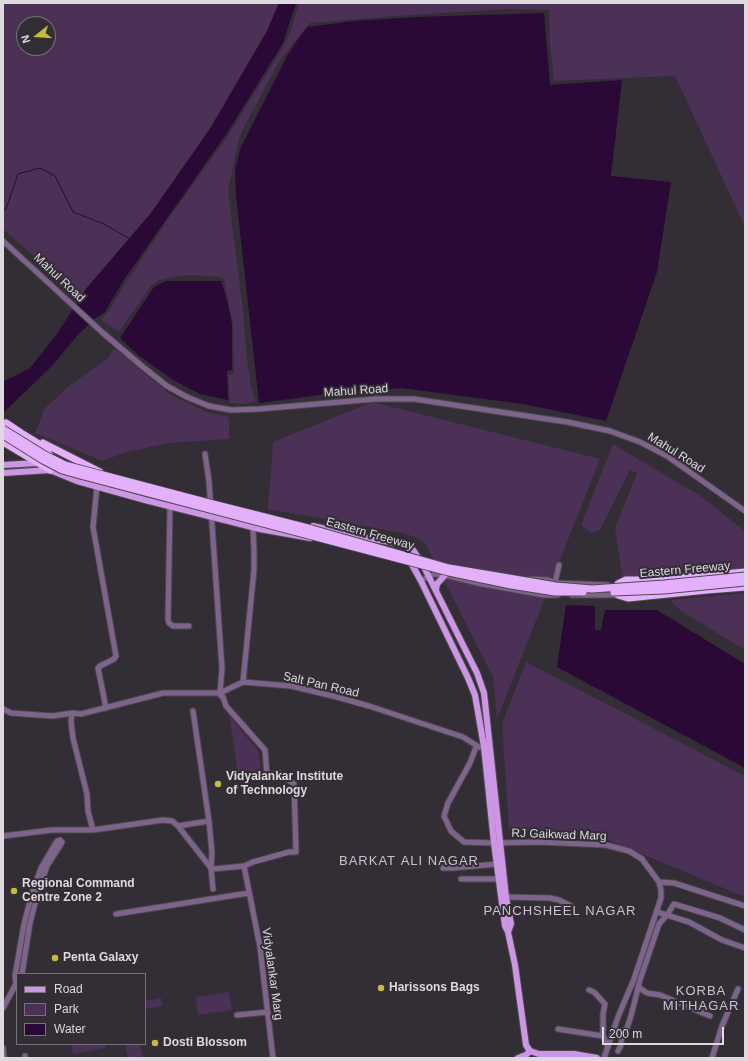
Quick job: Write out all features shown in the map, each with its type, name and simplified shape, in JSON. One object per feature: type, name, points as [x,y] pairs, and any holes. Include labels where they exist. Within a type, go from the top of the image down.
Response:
[{"type":"highway","points":[[3,442],[50,470],[54,462],[44,447],[4,424]]},
{"type":"highway","points":[[4,424],[101,473],[108,479]]},
{"type":"highway","name":"Eastern Freeway","points":[[4,424],[45,455],[65,465],[312,529],[449,568],[556,586],[592,589],[745,577]]},
{"type":"highway","name":"Eastern Freeway","points":[[3,435],[42,460],[62,470],[310,535],[368,552],[491,581],[556,592],[664,590],[745,582]]},
{"type":"highway","points":[[618,584],[626,580],[657,580],[745,572]]},
{"type":"highway","points":[[618,595],[628,598],[745,587]]},
{"type":"main road","points":[[3,465],[54,462],[148,490],[209,501],[360,537],[405,545],[412,550],[429,576],[481,682],[486,702],[487,747],[497,843],[511,924],[508,932]]},
{"type":"main road","points":[[3,473],[50,470],[77,481],[253,527],[401,554],[416,570],[422,581],[472,685],[487,747]]},
{"type":"main road","points":[[436,590],[437,584],[445,575]]},
{"type":"main road","points":[[497,843],[497,864],[505,926],[508,932],[515,965],[526,1045],[530,1051],[539,1054],[574,1054],[597,1058]]},
{"type":"main road","points":[[518,1058],[526,1055],[530,1051]]},
{"type":"street","name":"Mahul Road","points":[[3,241],[102,333],[167,386],[187,398],[209,406],[230,410],[376,399],[414,399],[574,423],[610,431],[640,442],[667,456],[745,511]]},
{"type":"street","points":[[3,836],[52,830],[93,830],[163,820],[172,821],[178,826],[211,868],[216,870],[244,866],[289,852],[296,852],[294,784],[278,774],[267,775],[265,750],[226,706],[223,697],[220,695],[222,668],[209,501],[209,481],[205,454]]},
{"type":"street","points":[[97,486],[92,527],[116,656],[114,659],[98,668],[106,708]]},
{"type":"street","points":[[170,506],[168,620],[173,626],[189,626]]},
{"type":"street","points":[[3,709],[11,713],[53,716],[72,713],[81,714],[163,693],[220,695],[243,682],[254,570],[253,527]]},
{"type":"street","points":[[416,570],[423,565],[434,563],[513,577],[548,580],[555,583],[600,585],[649,582],[683,583],[745,577]]},
{"type":"street","points":[[555,583],[559,565]]},
{"type":"street","points":[[422,581],[435,574],[445,575],[482,584],[544,595],[618,595],[745,587]]},
{"type":"street","points":[[544,595],[548,580]]},
{"type":"street","name":"Salt Pan Road","points":[[243,682],[291,686],[369,706],[463,737],[476,747]]},
{"type":"street","points":[[193,711],[209,822],[213,889]]},
{"type":"street","points":[[72,713],[71,722],[73,738],[87,794],[88,811],[93,830]]},
{"type":"street","points":[[476,747],[487,747]]},
{"type":"street","name":"RJ Gaikwad Marg","points":[[476,747],[470,763],[448,803],[444,816],[451,831],[464,842],[606,844],[629,851],[642,859],[659,882]]},
{"type":"street","points":[[178,826],[209,822]]},
{"type":"street","points":[[3,1008],[16,983],[15,976],[24,924],[32,903],[47,866],[61,844],[60,840],[57,841],[41,868],[32,903],[22,973]]},
{"type":"street","points":[[443,868],[497,864]]},
{"type":"street","name":"Vidyalankar Marg","points":[[244,866],[260,947],[273,1058]]},
{"type":"street","points":[[461,879],[500,878]]},
{"type":"street","points":[[604,1058],[618,1017],[634,979],[657,912],[661,898],[659,882],[674,883],[745,906]]},
{"type":"street","points":[[116,914],[250,893]]},
{"type":"street","points":[[506,897],[550,898],[559,900],[571,906]]},
{"type":"street","points":[[618,1051],[621,1045],[622,1034],[627,1028],[631,1016],[638,987],[659,924],[674,904],[720,918],[745,930]]},
{"type":"street","points":[[657,912],[689,922],[722,940],[745,948]]},
{"type":"street","points":[[638,987],[647,993],[660,995],[710,1016]]},
{"type":"street","points":[[712,1058],[722,1026],[738,989]]},
{"type":"street","points":[[589,990],[594,992],[605,1004],[603,1014],[603,1036],[608,1046]]},
{"type":"street","points":[[236,1015],[268,1012]]},
{"type":"street","points":[[558,1029],[603,1036]]},
{"type":"street","points":[[3,1048],[4,1058]]},
{"type":"green space","points":[[3,3],[279,3],[267,31],[210,128],[151,213],[79,299],[56,275],[3,229]]},
{"type":"green space","points":[[299,3],[745,3],[745,227],[675,76],[554,81],[550,46],[549,10],[508,9],[310,23],[280,60],[240,135],[228,191],[243,311],[247,360],[251,387],[256,401],[245,404],[230,403],[228,375],[234,373],[233,324],[224,279],[220,277],[191,275],[160,280],[151,286],[119,332],[101,320],[111,308],[121,290],[171,215],[227,137],[282,49],[291,31]]},
{"type":"green space","points":[[114,348],[171,395],[207,412],[229,417],[229,439],[170,443],[126,452],[103,461],[35,433],[45,408],[69,386],[108,358]]},
{"type":"green space","points":[[372,402],[600,459],[497,719],[493,677],[425,543],[417,538],[403,533],[268,509],[273,442]]},
{"type":"green space","points":[[613,444],[702,497],[745,531],[745,570],[623,581],[615,528],[637,473],[630,470],[600,530],[591,533],[581,525]]},
{"type":"green space","points":[[745,593],[745,650],[681,611],[670,600]]},
{"type":"green space","points":[[526,662],[745,776],[745,897],[601,837],[509,829],[502,724]]},
{"type":"green space","points":[[229,715],[259,752],[262,779],[239,780]]},
{"type":"green space","points":[[229,992],[232,1010],[198,1015],[196,997]]},
{"type":"green space","points":[[161,998],[163,1006],[146,1009],[146,1001]]},
{"type":"green space","points":[[71,1045],[105,1045],[106,1048],[73,1054]]},
{"type":"green space","points":[[125,1045],[140,1045],[143,1058],[128,1058]]},
{"type":"water","points":[[279,3],[296,3],[283,43],[227,133],[123,281],[105,312],[94,319],[77,336],[52,366],[3,413],[3,382],[30,368],[57,334],[85,290],[151,213],[210,129],[267,31]]},
{"type":"water","points":[[544,13],[550,85],[622,80],[611,176],[671,182],[657,272],[606,421],[523,404],[401,388],[335,393],[259,403],[236,196],[235,169],[241,147],[286,58],[298,39],[307,27],[353,21],[417,17]]},
{"type":"water","points":[[166,281],[221,281],[232,324],[232,370],[227,371],[228,400],[200,394],[173,380],[138,355],[120,338],[154,287]]},
{"type":"water","points":[[566,605],[595,606],[595,630],[601,630],[605,610],[657,610],[745,664],[745,768],[557,667]]},
{"type":"waterway","points":[[3,210],[6,209],[18,174],[40,168],[55,176],[73,212],[104,224],[130,239]]},
{"type":"place","name":"Vidyalankar Institute of Technology","points":[[218,784]]},
{"type":"place","name":"Regional Command Centre Zone 2","points":[[14,891]]},
{"type":"place","name":"Penta Galaxy","points":[[55,958]]},
{"type":"place","name":"Harissons Bags","points":[[381,988]]},
{"type":"place","name":"Dosti Blossom","points":[[155,1043]]},
{"type":"district","name":"BARKAT ALI NAGAR","points":[[409,861]]},
{"type":"district","name":"PANCHSHEEL NAGAR","points":[[560,911]]},
{"type":"district","name":"KORBA MITHAGAR","points":[[701,998]]}]
